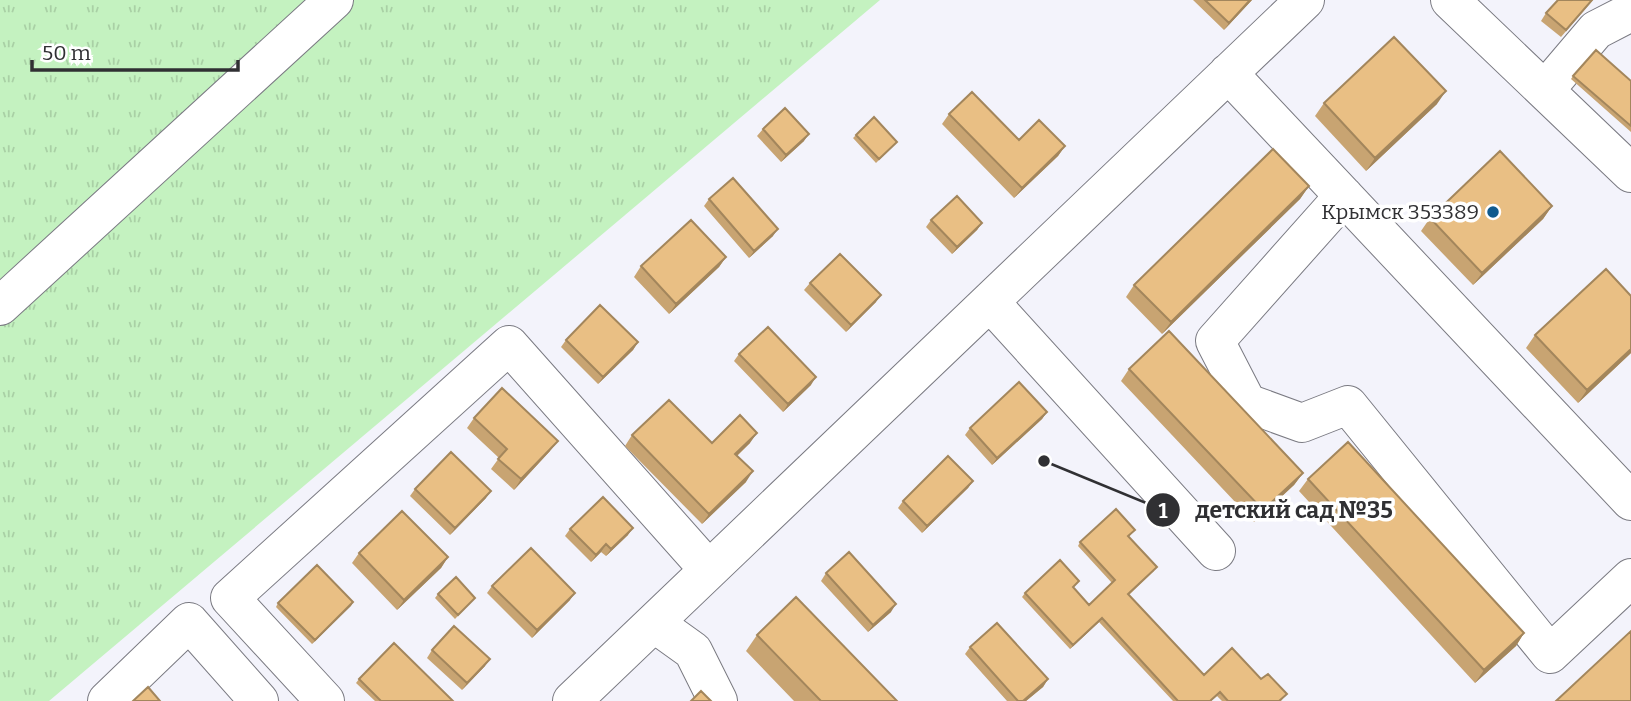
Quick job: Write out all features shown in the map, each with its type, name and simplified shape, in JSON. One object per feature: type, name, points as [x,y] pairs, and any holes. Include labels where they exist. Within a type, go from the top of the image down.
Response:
[{"type":"street","points":[[0,306],[334,0]]},
{"type":"street","points":[[572,701],[1305,0]]},
{"type":"street","points":[[1450,0],[1631,173]]},
{"type":"street","points":[[1545,90],[1595,30],[1631,12]]},
{"type":"street","points":[[1228,73],[1631,501]]},
{"type":"street","points":[[1344,196],[1215,341],[1247,403],[1302,423],[1349,405],[1550,653],[1631,578]]},
{"type":"street","points":[[990,302],[1216,551]]},
{"type":"street","points":[[325,701],[230,598],[509,345],[709,570]]},
{"type":"street","points":[[107,701],[189,622],[259,701]]},
{"type":"street","points":[[654,623],[693,652],[718,701]]},
{"type":"green space","points":[[0,0],[880,0],[49,701],[0,701]]},
{"type":"building","points":[[1205,0],[1250,0],[1229,23]]},
{"type":"building","points":[[1558,0],[1592,0],[1566,30],[1546,13]]},
{"type":"building","points":[[1394,37],[1446,91],[1375,158],[1324,103]]},
{"type":"building","points":[[1596,50],[1631,81],[1631,126],[1573,76]]},
{"type":"building","points":[[972,92],[1019,140],[1039,120],[1065,146],[1022,188],[949,114]]},
{"type":"building","points":[[785,108],[809,134],[786,155],[763,129]]},
{"type":"building","points":[[874,117],[897,142],[879,159],[856,135]]},
{"type":"building","points":[[1273,149],[1309,186],[1171,322],[1134,285]]},
{"type":"building","points":[[1500,151],[1552,206],[1482,273],[1430,218]]},
{"type":"building","points":[[733,178],[778,229],[754,251],[709,199]]},
{"type":"building","points":[[957,196],[982,223],[957,247],[931,220]]},
{"type":"building","points":[[691,220],[726,257],[676,304],[641,266]]},
{"type":"building","points":[[840,254],[881,295],[851,325],[810,283]]},
{"type":"building","points":[[1606,269],[1631,296],[1631,349],[1587,390],[1535,335]]},
{"type":"building","points":[[600,305],[638,342],[603,377],[566,340]]},
{"type":"building","points":[[768,327],[816,377],[788,404],[739,354]]},
{"type":"building","points":[[1169,331],[1303,473],[1263,510],[1129,369]]},
{"type":"building","points":[[1019,382],[1047,412],[997,458],[970,428]]},
{"type":"building","points":[[502,388],[558,441],[521,479],[498,459],[507,449],[474,418]]},
{"type":"building","points":[[669,400],[712,443],[740,415],[757,433],[735,454],[753,471],[709,514],[632,435]]},
{"type":"building","points":[[1348,442],[1524,633],[1484,670],[1308,479]]},
{"type":"building","points":[[451,452],[491,491],[455,528],[415,489]]},
{"type":"building","points":[[948,456],[973,481],[927,526],[903,501]]},
{"type":"building","points":[[603,497],[633,528],[611,549],[606,544],[596,555],[570,529]]},
{"type":"building","points":[[1116,509],[1135,530],[1128,536],[1157,567],[1128,594],[1204,675],[1232,648],[1261,679],[1268,674],[1287,694],[1279,701],[1228,701],[1220,692],[1210,701],[1178,701],[1102,618],[1073,645],[1025,593],[1060,560],[1079,581],[1073,587],[1089,605],[1115,580],[1080,542]]},
{"type":"building","points":[[402,511],[448,557],[404,600],[359,553]]},
{"type":"building","points":[[531,548],[575,593],[537,630],[492,586]]},
{"type":"building","points":[[849,552],[896,604],[873,625],[826,573]]},
{"type":"building","points":[[317,565],[353,602],[315,640],[278,603]]},
{"type":"building","points":[[456,577],[475,598],[458,615],[438,594]]},
{"type":"building","points":[[796,597],[897,701],[821,701],[757,635]]},
{"type":"building","points":[[997,623],[1048,679],[1023,701],[1018,701],[970,647]]},
{"type":"building","points":[[454,626],[490,659],[467,683],[432,650]]},
{"type":"building","points":[[1631,631],[1631,701],[1556,701]]},
{"type":"building","points":[[394,643],[453,701],[381,701],[359,679]]},
{"type":"building","points":[[148,687],[160,701],[133,701]]},
{"type":"building","points":[[701,691],[711,701],[691,701]]},
{"type":"place","name":"Крымск 353389","points":[[1493,212]]},
{"type":"place","name":"детский сад №35","points":[[1044,461]]}]
